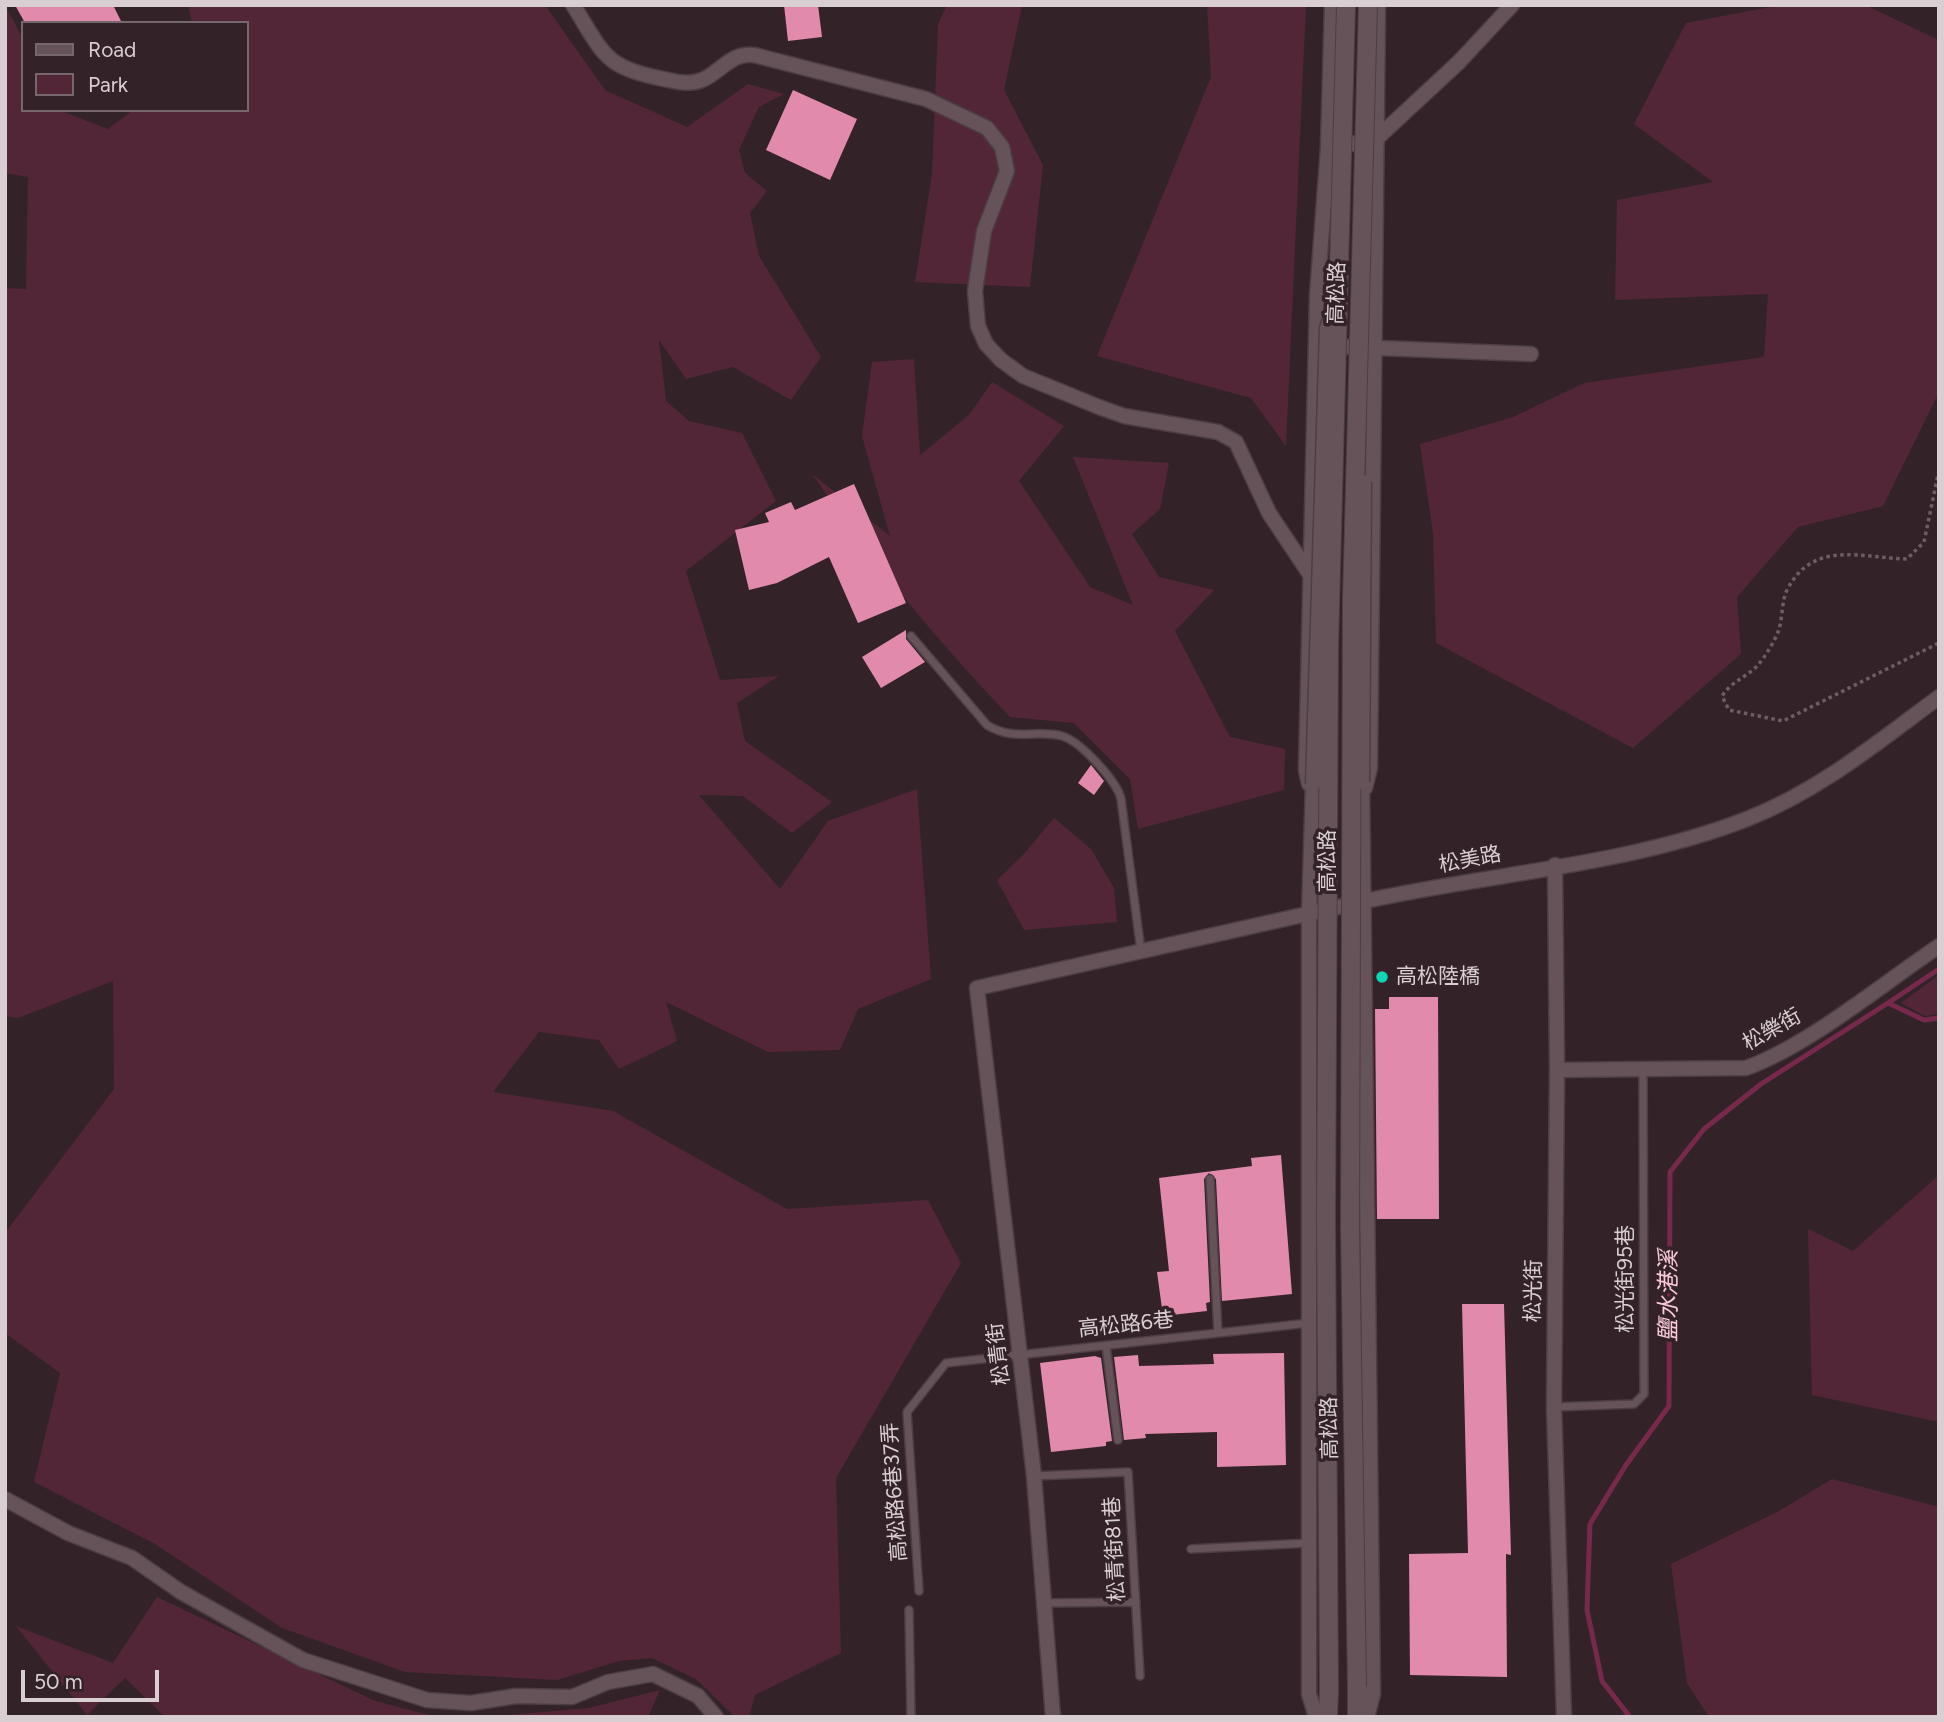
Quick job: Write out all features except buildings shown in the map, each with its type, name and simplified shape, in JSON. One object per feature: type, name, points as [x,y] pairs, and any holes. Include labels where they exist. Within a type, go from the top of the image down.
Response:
[{"type":"street","points":[[573,5],[606,56],[632,73],[686,83],[702,79],[735,57],[754,55],[926,99],[987,128],[1002,147],[1007,171],[984,231],[975,291],[978,326],[986,344],[1001,360],[1023,376],[1099,407],[1124,416],[1218,432],[1236,442],[1269,513],[1311,576]]},
{"type":"street","name":"高松路","points":[[1313,802],[1307,770],[1316,345],[1328,148],[1332,5]]},
{"type":"street","name":"高松路","points":[[1328,1717],[1326,1205],[1329,643],[1346,5]]},
{"type":"street","name":"高松路","points":[[1357,1717],[1350,1227],[1352,599],[1368,5]]},
{"type":"street","name":"高松路","points":[[1362,800],[1370,768],[1378,5]]},
{"type":"street","points":[[1328,148],[1375,141],[1459,62],[1512,5]]},
{"type":"street","name":"高松路","points":[[1315,1717],[1309,1694],[1309,915],[1327,328],[1339,296]]},
{"type":"street","name":"高松路","points":[[1359,296],[1364,329],[1362,800],[1373,1694],[1367,1717]]},
{"type":"street","points":[[1316,345],[1531,354]]},
{"type":"street","name":"松美路","points":[[977,988],[1364,901],[1661,847],[1748,819],[1804,792],[1856,759],[1939,697]]},
{"type":"street","name":"松光街","points":[[1555,865],[1557,1070],[1554,1407],[1564,1717]]},
{"type":"street","name":"松樂街","points":[[1557,1070],[1746,1068],[1768,1060],[1939,946]]},
{"type":"street","name":"松青街","points":[[977,988],[1034,1476],[1053,1717]]},
{"type":"street","points":[[5,1499],[68,1533],[132,1558],[181,1592],[303,1660],[427,1700],[471,1703],[516,1696],[572,1697],[608,1682],[653,1674],[698,1696],[716,1717]]},
{"type":"lane","points":[[911,636],[987,724],[1001,733],[1065,737],[1111,777],[1121,799],[1141,952]]},
{"type":"lane","name":"松光街95巷","points":[[1554,1407],[1634,1404],[1644,1394],[1643,1071]]},
{"type":"lane","points":[[1210,1179],[1218,1333]]},
{"type":"lane","name":"高松路6巷","points":[[946,1363],[1309,1323]]},
{"type":"lane","points":[[1106,1346],[1118,1440]]},
{"type":"lane","name":"高松路6巷37弄","points":[[919,1591],[907,1412],[946,1363]]},
{"type":"lane","name":"松青街81巷","points":[[1034,1476],[1128,1472],[1140,1675]]},
{"type":"lane","points":[[1191,1549],[1309,1543]]},
{"type":"lane","points":[[1044,1603],[1136,1602]]},
{"type":"lane","points":[[909,1610],[911,1717]]},
{"type":"path","points":[[1939,470],[1924,542],[1907,559],[1879,558],[1846,552],[1822,558],[1799,572],[1786,592],[1778,632],[1758,665],[1730,685],[1722,696],[1729,710],[1783,721],[1939,643]]},
{"type":"green space","points":[[5,5],[21,35],[21,112],[64,112],[108,129],[130,112],[248,112],[248,21],[192,21],[188,5],[545,5],[605,90],[687,127],[748,84],[784,94],[759,107],[739,150],[745,173],[767,191],[750,213],[759,256],[821,357],[791,400],[733,367],[686,379],[659,340],[666,401],[689,421],[742,433],[776,501],[686,571],[720,680],[779,676],[737,703],[745,741],[832,802],[792,833],[743,796],[699,795],[780,889],[828,821],[917,789],[931,979],[858,1009],[840,1050],[768,1052],[666,1002],[677,1041],[619,1069],[599,1040],[539,1032],[493,1092],[613,1111],[787,1209],[928,1200],[961,1263],[836,1478],[841,1653],[755,1695],[749,1717],[735,1717],[696,1679],[652,1658],[619,1661],[557,1680],[405,1672],[282,1628],[155,1544],[34,1482],[60,1373],[5,1333],[5,1233],[114,1089],[113,981],[18,1018],[5,1016],[5,288],[26,289],[28,177],[5,173]]},
{"type":"green space","points":[[947,5],[1022,5],[1004,90],[1043,165],[1030,287],[915,282],[932,174],[938,24]]},
{"type":"green space","points":[[1207,5],[1306,5],[1286,446],[1251,398],[1097,356],[1211,77]]},
{"type":"green space","points":[[1781,5],[1865,5],[1939,40],[1939,392],[1883,506],[1798,527],[1737,597],[1741,654],[1633,748],[1436,643],[1433,533],[1420,444],[1513,417],[1584,383],[1764,357],[1768,294],[1615,300],[1617,200],[1713,182],[1634,124],[1686,23]]},
{"type":"green space","points":[[914,359],[920,455],[969,415],[992,382],[1064,426],[1019,481],[1090,587],[1133,605],[1073,457],[1169,463],[1160,509],[1132,534],[1159,577],[1214,590],[1175,631],[1230,737],[1285,749],[1284,790],[1138,829],[1130,779],[1074,723],[1010,717],[931,630],[858,538],[812,474],[890,536],[862,436],[872,362]]},
{"type":"green space","points":[[1054,818],[1091,849],[1114,888],[1117,922],[1024,930],[997,880],[1024,854]]},
{"type":"green space","points":[[1939,975],[1939,1014],[1925,1016],[1901,1003]]},
{"type":"green space","points":[[1939,1175],[1939,1422],[1812,1395],[1808,1229],[1853,1251]]},
{"type":"green space","points":[[1832,1479],[1939,1507],[1939,1717],[1709,1717],[1687,1683],[1671,1564],[1779,1511]]},
{"type":"green space","points":[[157,1597],[375,1701],[437,1717],[165,1717],[125,1678],[87,1715],[16,1626],[113,1663]]},
{"type":"green space","points":[[660,1690],[648,1717],[485,1717],[589,1708]]},
{"type":"waterway","points":[[1888,1003],[1939,969]]},
{"type":"waterway","name":"鹽水港溪","points":[[1630,1717],[1602,1681],[1587,1610],[1590,1524],[1626,1465],[1669,1406],[1670,1172],[1704,1129],[1761,1084],[1888,1003],[1924,1020],[1939,1018]]},
{"type":"place","name":"高松陸橋","points":[[1382,977]]}]
